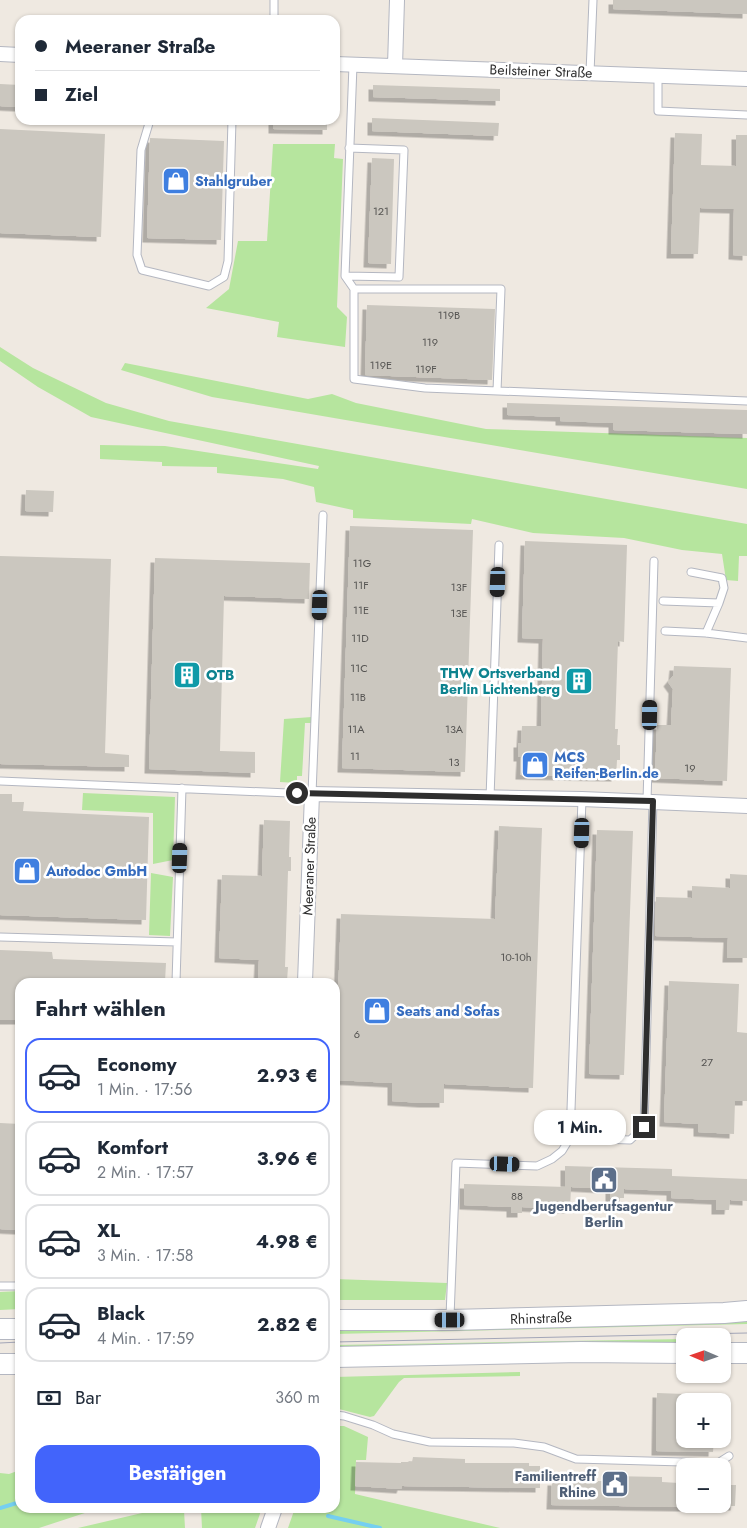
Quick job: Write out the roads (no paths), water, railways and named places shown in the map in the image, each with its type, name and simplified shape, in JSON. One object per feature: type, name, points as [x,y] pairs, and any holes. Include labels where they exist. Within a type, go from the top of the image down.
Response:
[{"type":"main road","name":"Rhinstraße","points":[[340,1320],[450,1320],[747,1311]]},
{"type":"main road","points":[[0,1329],[15,1329]]},
{"type":"main road","points":[[340,1357],[581,1352],[676,1353]]},
{"type":"main road","points":[[731,1353],[747,1353]]},
{"type":"main road","points":[[0,1364],[15,1364]]},
{"type":"street","points":[[395,66],[397,0]]},
{"type":"street","points":[[0,54],[15,55]]},
{"type":"street","name":"Beilsteiner Straße","points":[[340,64],[747,79]]},
{"type":"street","points":[[312,794],[582,799],[747,806]]},
{"type":"street","name":"Meeraner Straße","points":[[305,978],[312,794]]},
{"type":"street","points":[[268,1528],[273,1513]]},
{"type":"lane","points":[[274,0],[274,15]]},
{"type":"lane","points":[[590,73],[593,0]]},
{"type":"lane","points":[[353,65],[345,276],[354,289],[354,379],[425,388],[747,401]]},
{"type":"lane","points":[[658,76],[658,111],[747,114]]},
{"type":"lane","points":[[148,125],[140,150],[137,255],[142,270],[209,286],[224,277],[228,261],[232,125]]},
{"type":"lane","points":[[345,276],[399,276],[401,238],[404,150],[350,148]]},
{"type":"lane","points":[[354,289],[501,289],[497,391]]},
{"type":"lane","points":[[0,781],[312,794],[323,515]]},
{"type":"lane","points":[[490,798],[499,545]]},
{"type":"lane","points":[[570,1138],[630,1140],[644,1127],[654,561]]},
{"type":"lane","points":[[691,572],[722,578],[724,588],[706,633]]},
{"type":"lane","points":[[663,601],[719,603]]},
{"type":"lane","points":[[665,631],[747,638]]},
{"type":"lane","points":[[176,978],[182,788]]},
{"type":"lane","points":[[450,1320],[456,1163],[537,1166],[552,1159],[562,1151],[570,1138],[582,799]]},
{"type":"lane","points":[[0,937],[177,942]]},
{"type":"lane","points":[[0,1286],[15,1286]]},
{"type":"lane","points":[[340,1416],[373,1425],[393,1434],[430,1442],[514,1443],[544,1447],[576,1459],[718,1462],[729,1456]]},
{"type":"waterway","points":[[0,1508],[15,1504]]},
{"type":"waterway","points":[[328,1516],[380,1528]]},
{"type":"tram line","points":[[340,1342],[747,1333]]},
{"type":"tram line","points":[[0,1343],[15,1342]]},
{"type":"place","name":"Stahlgruber","points":[[176,181]]},
{"type":"place","name":"OTB","points":[[187,675]]},
{"type":"place","name":"THW Ortsverband Berlin Lichtenberg","points":[[579,681]]},
{"type":"place","name":"MCS Reifen-Berlin.de","points":[[535,765]]},
{"type":"place","name":"Autodoc GmbH","points":[[27,871]]},
{"type":"place","name":"Seats and Sofas","points":[[377,1011]]},
{"type":"place","name":"Jugendberufsagentur Berlin","points":[[604,1180]]},
{"type":"place","name":"Familientreff Rhine","points":[[615,1484]]}]
